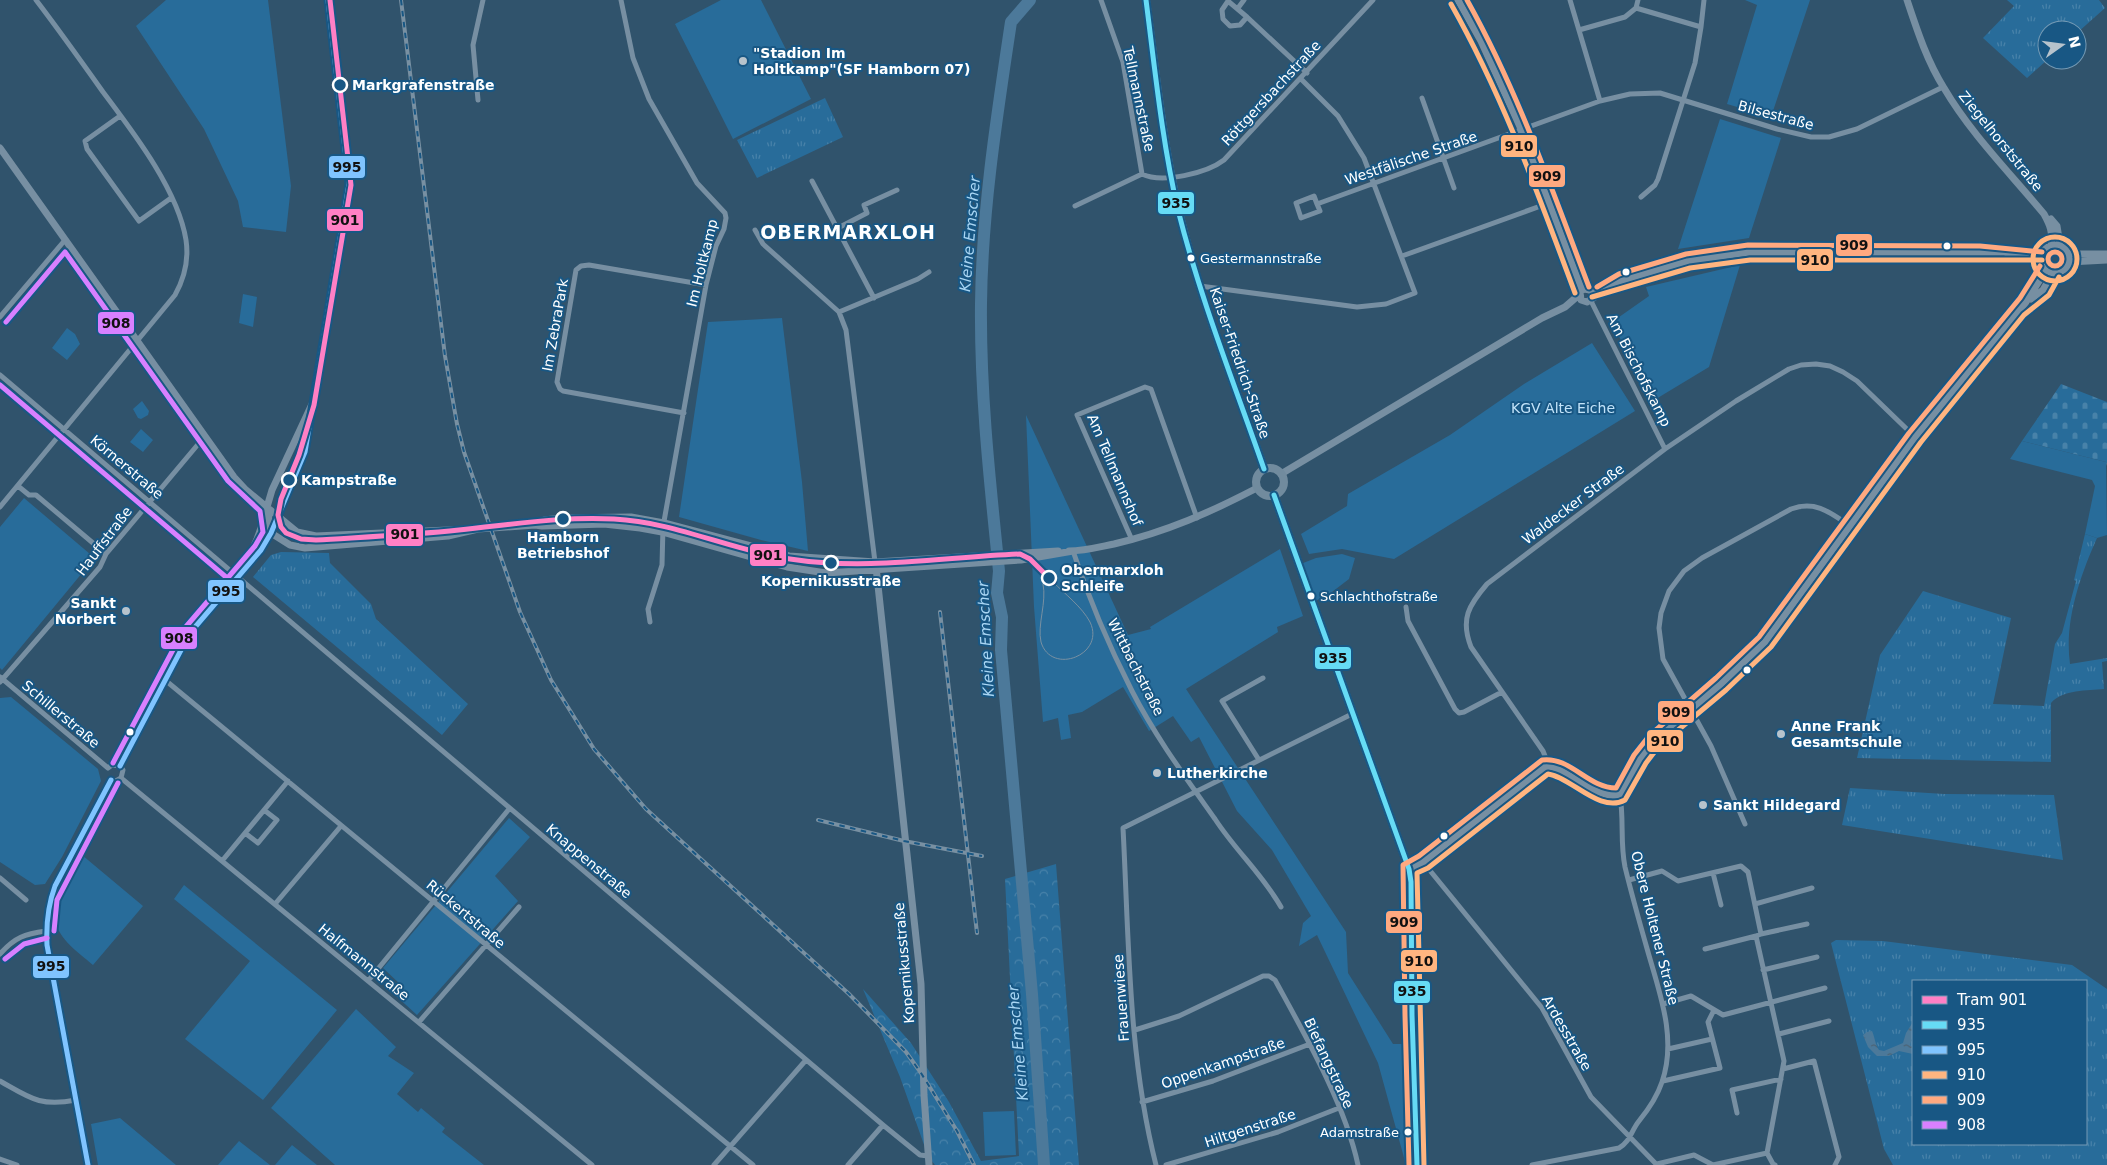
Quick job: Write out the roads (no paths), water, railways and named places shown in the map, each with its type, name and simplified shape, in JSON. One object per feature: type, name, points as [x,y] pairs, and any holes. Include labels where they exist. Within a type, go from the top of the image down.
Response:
[{"type":"main road","name":"Kaiser-Friedrich-Straße","points":[[1146,0],[1157,90],[1171,176],[1185,238],[1264,469]]},
{"type":"main road","points":[[1264,469],[1274,469],[1281,474],[1283,484],[1280,491],[1274,495],[1262,494],[1257,488],[1258,475],[1264,469]]},
{"type":"main road","points":[[1274,495],[1409,869],[1411,882],[1412,1015],[1417,1165]]},
{"type":"street","points":[[0,507],[175,295],[185,272],[187,256],[186,239],[171,198],[158,171],[36,0]]},
{"type":"street","points":[[120,766],[196,624],[256,558],[270,534],[305,452],[349,184],[328,0]]},
{"type":"street","points":[[478,100],[473,45],[483,0]]},
{"type":"street","name":"Im Holtkamp","points":[[621,0],[633,58],[649,99],[696,183],[725,213],[726,218],[724,229],[716,246],[706,286],[663,527]]},
{"type":"street","name":"Tellmannstraße","points":[[1100,0],[1123,62],[1142,174]]},
{"type":"street","points":[[1238,8],[1244,0]]},
{"type":"street","name":"Röttgersbachstraße","points":[[1171,176],[1199,172],[1215,167],[1224,160],[1373,0]]},
{"type":"street","points":[[1458,0],[1481,41],[1522,131],[1550,203],[1581,292],[1581,300],[1589,300]]},
{"type":"street","points":[[1570,0],[1600,101]]},
{"type":"street","points":[[1579,30],[1625,17],[1636,8],[1638,0]]},
{"type":"street","points":[[1641,197],[1658,179],[1684,100],[1695,63],[1704,0]]},
{"type":"street","name":"Ziegelhorststraße","points":[[1907,0],[1918,34],[1943,87],[1969,124],[2056,226],[2060,245]]},
{"type":"street","points":[[1247,17],[1240,25],[1235,26],[1226,23],[1223,19],[1222,10],[1227,1],[1238,8],[1307,73]]},
{"type":"street","points":[[1636,8],[1701,27]]},
{"type":"street","points":[[1200,286],[1357,307],[1386,304],[1415,294],[1364,158],[1338,116],[1301,79]]},
{"type":"street","name":"Bilsestraße","points":[[1684,100],[1777,129],[1811,137],[1829,137],[1857,129],[1943,87]]},
{"type":"street","name":"Westfälische Straße","points":[[1317,204],[1614,97],[1645,92],[1660,93],[1684,100]]},
{"type":"street","points":[[1422,98],[1454,188]]},
{"type":"street","points":[[120,116],[85,141],[87,149],[139,221],[171,198]]},
{"type":"street","points":[[0,148],[234,477],[297,532],[316,536],[460,528],[478,529],[535,525],[544,520],[604,516],[631,517],[800,569],[826,573],[876,570],[980,559],[1012,552],[1073,551]]},
{"type":"street","points":[[1075,206],[1142,174],[1155,179],[1171,176]]},
{"type":"street","points":[[812,182],[874,298]]},
{"type":"street","points":[[836,229],[868,213],[864,205],[897,190]]},
{"type":"street","name":"Westfälische Straße","points":[[1314,196],[1317,204],[1320,211],[1301,218],[1296,203],[1314,196]]},
{"type":"street","points":[[1402,256],[1550,203]]},
{"type":"street","name":"Ziegelhorststraße","points":[[2044,214],[2051,226],[2051,245]]},
{"type":"street","points":[[755,230],[763,244],[840,312],[918,279],[929,272]]},
{"type":"street","points":[[0,318],[66,240]]},
{"type":"street","points":[[1281,474],[1565,306],[1581,292],[1688,261],[1749,252],[2042,255],[2051,245],[2060,245],[2069,254],[2069,262],[2064,270],[2050,272],[1915,437],[1765,642],[1721,684],[1690,708],[1654,742],[1640,759],[1620,795],[1597,792],[1580,784],[1557,768],[1549,766],[1484,813],[1423,862],[1409,869]]},
{"type":"street","points":[[2069,254],[2107,254]]},
{"type":"street","points":[[2042,255],[2050,272]]},
{"type":"street","points":[[2069,262],[2107,260]]},
{"type":"street","name":"Im ZebraPark","points":[[684,413],[560,389],[557,382],[574,280],[576,270],[581,266],[589,264],[706,286]]},
{"type":"street","points":[[1565,306],[1589,300],[1621,281]]},
{"type":"street","points":[[1589,300],[1593,294],[1590,290]]},
{"type":"street","name":"Am Bischofskamp","points":[[1589,300],[1665,449]]},
{"type":"street","name":"Kopernikusstraße","points":[[840,312],[846,330],[876,570],[920,984],[924,1095],[929,1165]]},
{"type":"street","name":"Waldecker Straße","points":[[1549,766],[1543,751],[1471,647],[1466,626],[1468,611],[1475,599],[1488,584],[1665,449],[1736,401],[1789,369],[1808,365],[1830,366],[1843,372],[1857,381],[1915,437]]},
{"type":"street","name":"Körnerstraße","points":[[0,376],[238,577]]},
{"type":"street","name":"Am Tellmannshof","points":[[1132,540],[1077,415],[1145,387],[1151,389],[1197,518]]},
{"type":"street","points":[[238,577],[256,539],[272,490],[290,447],[313,402]]},
{"type":"street","name":"Hauffstraße","points":[[1,679],[100,567],[106,554],[205,436]]},
{"type":"street","points":[[18,486],[29,495],[36,495],[106,554]]},
{"type":"street","points":[[663,527],[790,556],[875,562],[1013,560],[1132,540],[1197,518],[1257,488]]},
{"type":"street","points":[[1744,824],[1727,781],[1664,659],[1659,628],[1661,613],[1669,592],[1684,571],[1736,538],[1799,506],[1807,505],[1826,510],[1850,526]]},
{"type":"street","points":[[267,507],[270,534]]},
{"type":"street","points":[[650,622],[648,608],[662,565],[663,527]]},
{"type":"street","points":[[270,534],[290,545],[305,548],[448,536],[478,529]]},
{"type":"street","name":"Wittbachstraße","points":[[1073,551],[1092,603],[1132,691],[1151,724],[1228,839],[1264,880],[1281,907]]},
{"type":"street","name":"Knappenstraße","points":[[238,577],[883,1125],[920,1155],[928,1156]]},
{"type":"street","points":[[1406,607],[1408,621],[1455,709],[1459,712],[1464,712],[1502,692]]},
{"type":"street","points":[[1259,760],[1222,701],[1263,678]]},
{"type":"street","name":"Schillerstraße","points":[[1,679],[108,768]]},
{"type":"street","name":"Rückertstraße","points":[[165,680],[753,1165]]},
{"type":"street","points":[[1196,792],[1352,714]]},
{"type":"street","points":[[112,765],[120,766],[123,773],[121,778],[116,781],[111,780],[107,776],[108,768],[112,765]]},
{"type":"street","name":"Halfmannstraße","points":[[121,778],[592,1165]]},
{"type":"street","points":[[88,1165],[46,945],[46,920],[50,898],[111,780]]},
{"type":"street","points":[[222,861],[288,781]]},
{"type":"street","name":"Frauenwiese","points":[[1156,1165],[1142,1102],[1135,1030],[1123,828],[1196,792]]},
{"type":"street","name":"Obere Holtener Straße","points":[[1620,795],[1622,849],[1663,1004],[1668,1049],[1663,1082],[1649,1108],[1629,1137]]},
{"type":"street","points":[[368,981],[509,809]]},
{"type":"street","points":[[246,833],[258,843],[277,820],[264,810]]},
{"type":"street","points":[[274,904],[341,826]]},
{"type":"street","name":"Ardesstraße","points":[[1423,862],[1542,1008],[1591,1097],[1657,1165]]},
{"type":"street","points":[[1629,880],[1662,871],[1678,881],[1742,866],[1748,872],[1755,904],[1764,970],[1784,1060],[1767,1153],[1774,1165]]},
{"type":"street","points":[[1713,873],[1722,905]]},
{"type":"street","points":[[0,878],[26,900]]},
{"type":"street","points":[[1755,904],[1812,888]]},
{"type":"street","points":[[419,1022],[519,907]]},
{"type":"street","points":[[1705,949],[1807,924]]},
{"type":"street","points":[[0,954],[8,945],[21,936],[46,931]]},
{"type":"street","points":[[1764,970],[1817,956]]},
{"type":"street","name":"Biefangstraße","points":[[1135,1030],[1179,1016],[1263,976],[1269,976],[1275,980],[1310,1044],[1350,1135],[1358,1165]]},
{"type":"street","points":[[1663,1004],[1691,996],[1724,1015],[1825,988]]},
{"type":"street","points":[[1663,1082],[1720,1068],[1708,1022],[1714,1010]]},
{"type":"street","points":[[1779,1034],[1830,1022]]},
{"type":"street","points":[[1668,1049],[1712,1039]]},
{"type":"street","name":"Oppenkampstraße","points":[[1142,1102],[1213,1080],[1310,1044]]},
{"type":"street","points":[[714,1165],[806,1060]]},
{"type":"street","points":[[1783,1069],[1814,1061],[1839,1157],[1836,1165]]},
{"type":"street","points":[[1738,1113],[1732,1090],[1781,1079]]},
{"type":"street","points":[[0,1081],[20,1092],[48,1103],[76,1100]]},
{"type":"street","name":"Hiltgenstraße","points":[[1166,1165],[1278,1132],[1339,1108]]},
{"type":"street","points":[[848,1165],[883,1125]]},
{"type":"street","points":[[1532,1165],[1619,1148],[1626,1144],[1629,1137]]},
{"type":"street","points":[[1657,1165],[1694,1155],[1713,1165],[1767,1153]]},
{"type":"street","points":[[0,1159],[17,1165]]},
{"type":"water","points":[[1912,1024],[1910,1045],[1912,1047],[1912,1054],[1899,1051],[1889,1056],[1877,1056],[1868,1047],[1863,1035],[1872,1031],[1879,1050],[1884,1051],[1903,1043]]},
{"type":"waterway","name":"Kleine Emscher","points":[[1030,0],[1011,22],[987,198],[982,269],[981,337],[986,438],[999,571],[997,593],[1002,617],[1001,650],[1032,994],[1044,1165]]},
{"type":"tram line","name":"901","points":[[330,0],[351,185],[314,405],[299,455],[281,499],[278,515],[281,527],[286,533],[301,539],[316,540],[424,533],[556,520],[614,519],[659,525],[768,555],[819,562],[847,564],[905,562],[1020,554],[1030,559],[1053,582]]},
{"type":"tram line","points":[[1043,584],[1041,642],[1047,652],[1055,658],[1075,657],[1084,652],[1090,644],[1093,634],[1090,622],[1078,606],[1053,582]]},
{"type":"railway","points":[[401,0],[445,356],[457,424],[464,452],[520,612],[551,680],[594,749],[646,809],[849,994],[906,1052],[957,1131],[974,1165]]},
{"type":"railway","points":[[940,612],[977,933]]},
{"type":"railway","points":[[818,820],[904,841],[982,856]]},
{"type":"place","name":"\"Stadion Im Holtkamp\"(SF Hamborn 07)","points":[[743,61]]},
{"type":"place","name":"Markgrafenstraße","points":[[340,85]]},
{"type":"place","name":"Gestermannstraße","points":[[1191,258]]},
{"type":"place","name":"Kampstraße","points":[[289,480]]},
{"type":"place","name":"Hamborn Betriebshof","points":[[563,519]]},
{"type":"place","name":"Kopernikusstraße","points":[[831,563]]},
{"type":"place","name":"Obermarxloh Schleife","points":[[1049,578]]},
{"type":"place","name":"Schlachthofstraße","points":[[1311,596]]},
{"type":"place","name":"Sankt Norbert","points":[[126,611]]},
{"type":"place","name":"Anne Frank Gesamtschule","points":[[1781,734]]},
{"type":"place","name":"Lutherkirche","points":[[1157,773]]},
{"type":"place","name":"Sankt Hildegard","points":[[1703,805]]},
{"type":"place","name":"Adamstraße","points":[[1408,1132]]},
{"type":"district","name":"OBERMARXLOH","points":[[848,232]]},
{"type":"park label","name":"KGV Alte Eiche","points":[[1563,408]]}]
